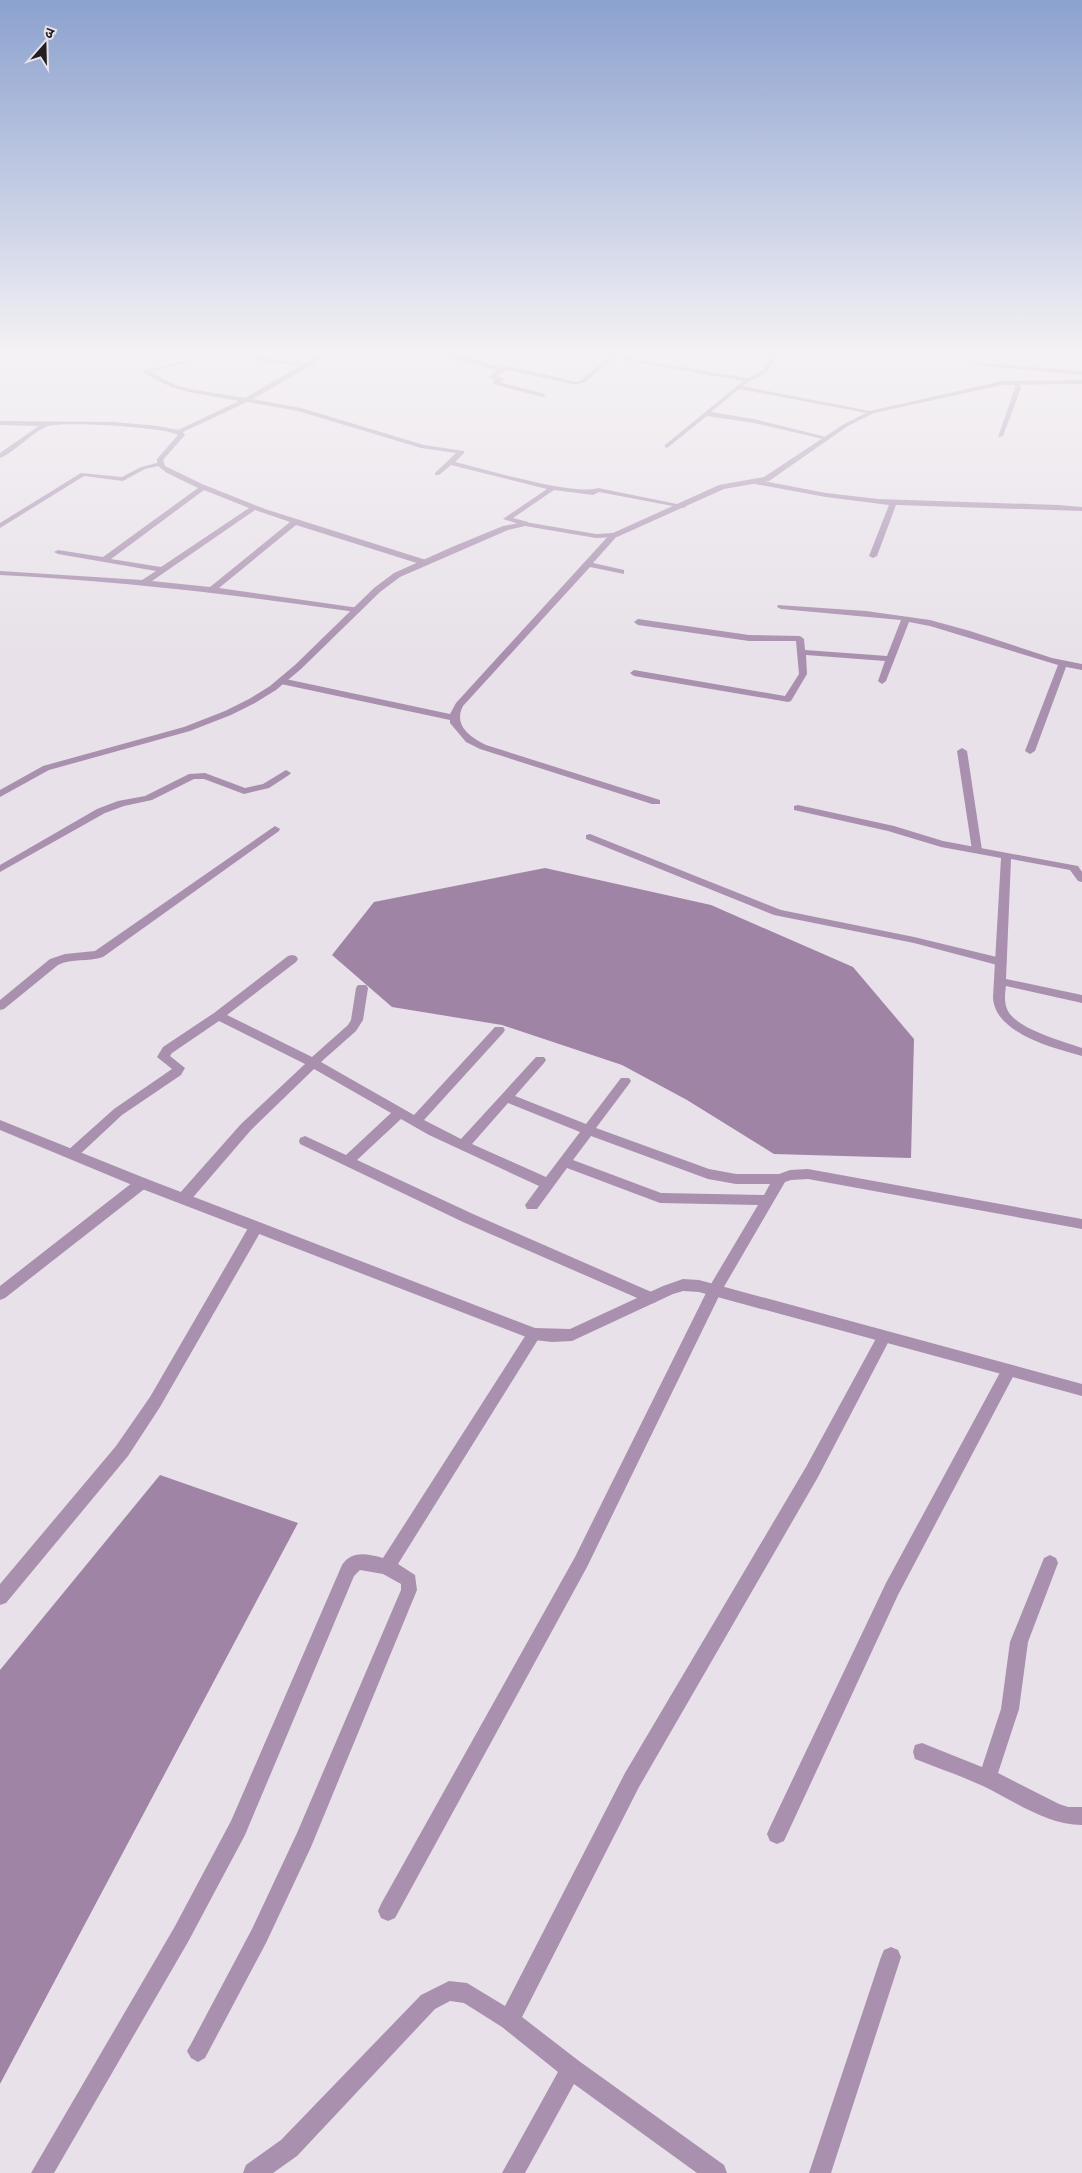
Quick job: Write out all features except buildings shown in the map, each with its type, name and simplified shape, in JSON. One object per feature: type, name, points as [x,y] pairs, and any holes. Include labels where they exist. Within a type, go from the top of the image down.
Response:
[{"type":"street","points":[[166,451],[159,460],[160,464],[169,472],[203,488],[296,521],[423,562]]},
{"type":"street","points":[[437,474],[462,452],[457,451]]},
{"type":"street","points":[[554,488],[507,519],[525,524],[596,536],[614,535],[683,506],[722,487],[758,482],[774,475],[808,451]]},
{"type":"street","points":[[450,463],[554,488],[593,493],[598,490],[683,506]]},
{"type":"street","points":[[0,526],[83,474],[123,479],[143,468],[160,464]]},
{"type":"street","points":[[758,482],[833,496],[893,503],[1082,509]]},
{"type":"street","points":[[104,560],[203,488]]},
{"type":"street","points":[[873,556],[893,503]]},
{"type":"street","points":[[145,582],[255,507]]},
{"type":"street","points":[[213,589],[296,521]]},
{"type":"street","points":[[0,794],[26,778],[54,765],[151,739],[228,713],[252,701],[281,681],[377,590],[397,575],[423,562],[506,528],[525,524]]},
{"type":"street","points":[[614,535],[460,705],[455,723],[469,740],[483,747],[656,802]]},
{"type":"street","points":[[58,552],[163,570]]},
{"type":"street","points":[[588,564],[621,572]]},
{"type":"street","points":[[0,573],[145,582],[213,589],[356,610]]},
{"type":"street","points":[[781,607],[906,619],[951,628],[1062,664],[1082,667]]},
{"type":"street","points":[[882,681],[906,619]]},
{"type":"street","points":[[634,673],[788,699],[802,674],[800,639],[749,638],[638,622]]},
{"type":"street","points":[[802,652],[890,660]]},
{"type":"street","points":[[1030,751],[1062,664]]},
{"type":"street","points":[[281,681],[455,718]]},
{"type":"street","points":[[962,751],[977,850]]},
{"type":"street","points":[[0,869],[101,811],[122,803],[148,798],[192,776],[205,776],[244,791],[266,786],[286,773]]},
{"type":"street","points":[[798,808],[872,823],[942,844],[1067,866],[1074,868],[1082,879]]},
{"type":"street","points":[[0,1006],[54,962],[68,958],[83,959],[99,954],[275,829]]},
{"type":"street","points":[[590,837],[778,913],[914,940],[1001,962]]},
{"type":"street","points":[[1006,855],[1000,981],[1000,1006],[1002,1014],[1026,1031],[1082,1052]]},
{"type":"street","points":[[72,1154],[118,1112],[177,1072],[180,1068],[163,1057],[164,1054],[218,1016],[292,959]]},
{"type":"street","points":[[1000,981],[1082,999]]},
{"type":"street","points":[[184,1198],[270,1102],[352,1028],[357,1020],[362,988]]},
{"type":"street","points":[[218,1016],[313,1063],[415,1122],[548,1184]]},
{"type":"street","points":[[415,1122],[499,1030]]},
{"type":"street","points":[[463,1145],[540,1060]]},
{"type":"street","points":[[532,1205],[625,1081]]},
{"type":"street","points":[[505,1097],[671,1161],[722,1177],[780,1179],[790,1175],[808,1174],[1082,1224]]},
{"type":"street","points":[[348,1161],[399,1113]]},
{"type":"street","points":[[0,1125],[142,1183],[534,1334],[552,1336],[572,1335],[668,1290],[684,1286],[715,1289],[1082,1390]]},
{"type":"street","points":[[305,1141],[468,1218],[651,1298]]},
{"type":"street","points":[[563,1162],[660,1198],[768,1200]]},
{"type":"street","points":[[388,1911],[580,1562],[715,1289],[780,1179]]},
{"type":"street","points":[[0,1294],[142,1183]]},
{"type":"street","points":[[0,1597],[72,1513],[127,1443],[155,1402],[256,1227]]},
{"type":"street","points":[[386,1567],[534,1334]]},
{"type":"street","points":[[508,2020],[632,1780],[812,1472],[884,1337]]},
{"type":"street","points":[[777,1834],[892,1588],[1008,1371]]},
{"type":"street","points":[[42,2173],[181,1934],[238,1828],[348,1571],[353,1563],[362,1561],[386,1567],[404,1576],[409,1581],[409,1590],[304,1840],[259,1936],[198,2051]]},
{"type":"street","points":[[987,1778],[1010,1709],[1019,1642],[1050,1563]]},
{"type":"street","points":[[922,1752],[987,1778],[1056,1812],[1068,1816],[1082,1816]]},
{"type":"street","points":[[820,2173],[891,1956]]},
{"type":"street","points":[[254,2173],[289,2148],[428,2002],[449,1991],[467,1993],[508,2020],[572,2069],[716,2173]]},
{"type":"street","points":[[513,2173],[572,2069]]},
{"type":"shaded area","points":[[545,868],[711,905],[853,967],[914,1039],[911,1158],[774,1154],[687,1100],[622,1065],[502,1025],[392,1007],[332,955],[374,902]]},
{"type":"shaded area","points":[[160,1475],[298,1523],[0,2084],[0,1670]]}]
